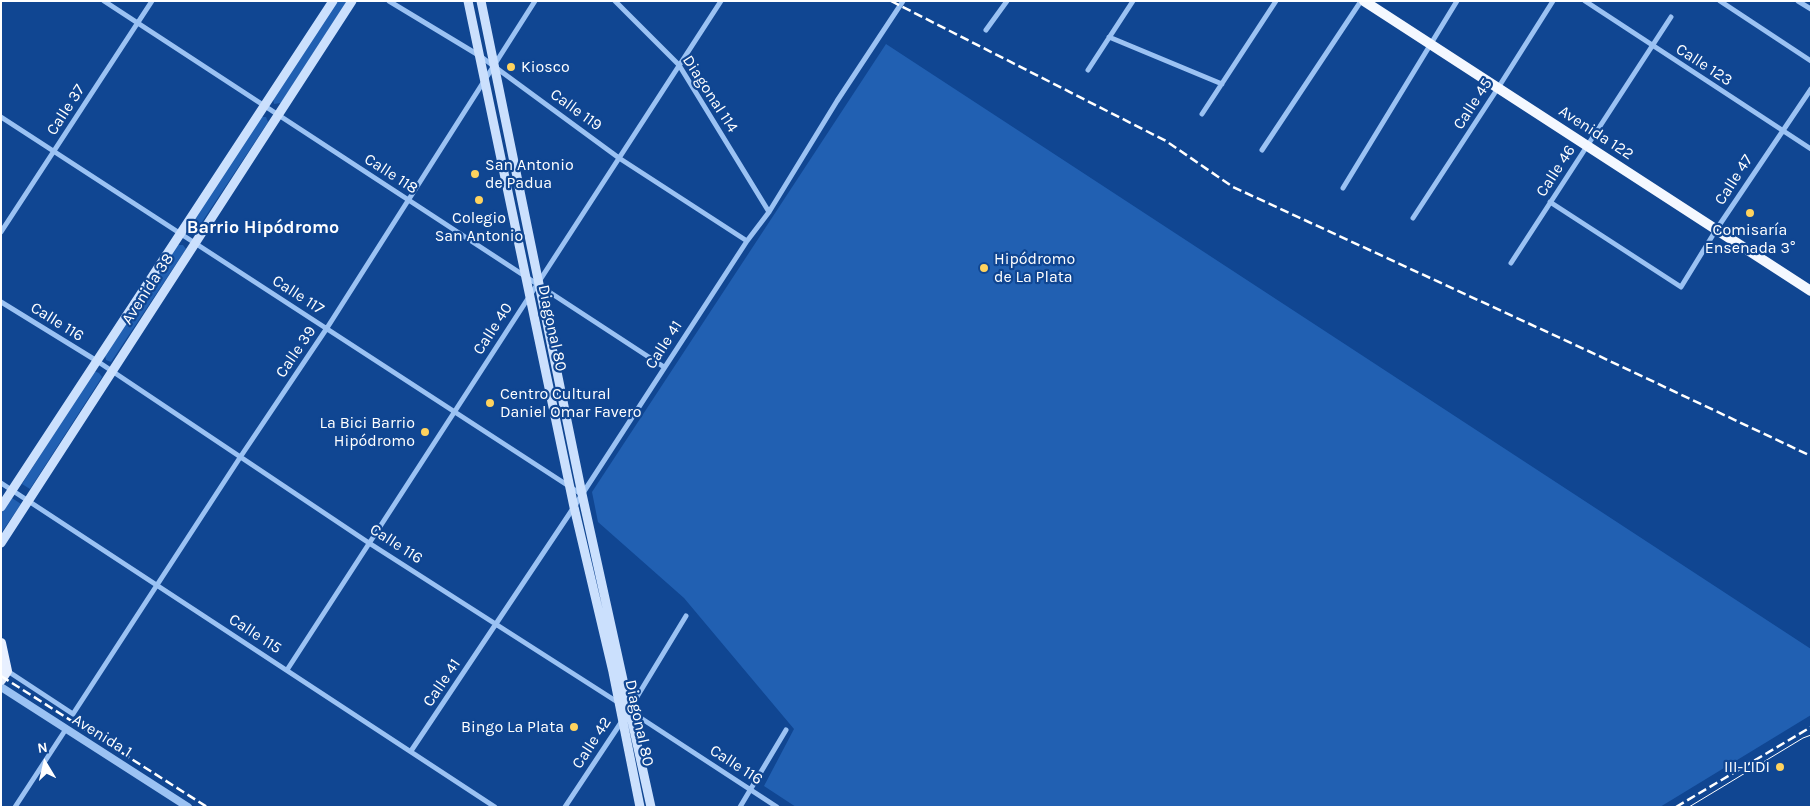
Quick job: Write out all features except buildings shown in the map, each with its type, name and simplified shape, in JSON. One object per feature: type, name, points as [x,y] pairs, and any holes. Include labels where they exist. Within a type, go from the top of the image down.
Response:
[{"type":"highway","name":"Avenida 122","points":[[1362,1],[1811,291]]},
{"type":"main road","name":"Avenida 38","points":[[1,507],[333,1]]},
{"type":"main road","name":"Avenida 38","points":[[1,543],[352,1]]},
{"type":"main road","name":"Diagonal 80","points":[[468,1],[574,507],[623,720],[640,807]]},
{"type":"main road","name":"Diagonal 80","points":[[481,1],[582,494],[651,807]]},
{"type":"main road","points":[[1,643],[4,669],[1,680]]},
{"type":"street","name":"Calle 118","points":[[104,1],[664,367]]},
{"type":"street","name":"Calle 37","points":[[1,232],[152,1]]},
{"type":"street","name":"Calle 119","points":[[389,1],[480,56],[619,158],[747,240]]},
{"type":"street","name":"Calle 39","points":[[73,714],[327,328],[535,1]]},
{"type":"street","name":"Diagonal 114","points":[[616,1],[679,65],[769,212]]},
{"type":"street","name":"Calle 40","points":[[287,670],[530,294],[539,284],[720,1]]},
{"type":"street","name":"Calle 41","points":[[411,751],[497,625],[747,240],[769,212],[837,101],[903,1]]},
{"type":"street","points":[[986,30],[1007,1]]},
{"type":"street","points":[[1088,70],[1133,1]]},
{"type":"street","points":[[1202,114],[1276,1]]},
{"type":"street","points":[[1262,150],[1362,1]]},
{"type":"street","points":[[1343,188],[1457,1]]},
{"type":"street","name":"Calle 45","points":[[1413,218],[1553,1]]},
{"type":"street","name":"Calle 123","points":[[1585,1],[1811,149]]},
{"type":"street","points":[[1720,1],[1811,61]]},
{"type":"street","points":[[1798,1],[1811,10]]},
{"type":"street","name":"Calle 46","points":[[1511,262],[1670,17]]},
{"type":"street","points":[[1109,37],[1222,84]]},
{"type":"street","name":"Calle 47","points":[[1550,202],[1681,286],[1716,230],[1811,89]]},
{"type":"street","name":"Calle 117","points":[[1,117],[582,494]]},
{"type":"street","name":"Calle 116","points":[[1,302],[97,361],[369,542],[777,807]]},
{"type":"street","name":"Calle 115","points":[[1,483],[158,584],[495,807]]},
{"type":"street","name":"Calle 42","points":[[565,807],[623,720],[686,616]]},
{"type":"street","name":"Avenida 1","points":[[4,669],[73,714]]},
{"type":"street","name":"Avenida 1","points":[[1,687],[188,807]]},
{"type":"street","points":[[15,807],[66,729]]},
{"type":"street","points":[[740,807],[786,730]]},
{"type":"shaded area","points":[[337,1],[347,1],[281,103],[274,104],[273,98]]},
{"type":"shaded area","name":"Hipódromo de La Plata","points":[[886,44],[1811,649],[1811,715],[1660,807],[796,807],[764,786],[794,729],[684,598],[598,522],[592,492]]},
{"type":"shaded area","points":[[260,117],[266,117],[268,122],[198,228],[192,230],[191,223]]},
{"type":"shaded area","points":[[177,245],[183,245],[186,249],[111,362],[106,360],[105,355]]},
{"type":"shaded area","points":[[94,371],[102,377],[30,489],[22,484]]},
{"type":"shaded area","points":[[12,498],[21,504],[1,533],[1,514]]},
{"type":"tram line","points":[[1689,807],[1811,735]]},
{"type":"railway","points":[[891,1],[1166,141],[1233,187],[1811,456]]},
{"type":"railway","points":[[1,676],[207,807]]},
{"type":"railway","points":[[1676,807],[1811,727]]},
{"type":"place","name":"Kiosco","points":[[511,67]]},
{"type":"place","name":"San Antonio de Padua","points":[[475,174]]},
{"type":"place","name":"Colegio San Antonio","points":[[479,200]]},
{"type":"place","name":"Comisaría Ensenada 3°","points":[[1750,213]]},
{"type":"place","name":"Hipódromo de La Plata","points":[[984,268]]},
{"type":"place","name":"Centro Cultural Daniel Omar Favero","points":[[490,403]]},
{"type":"place","name":"La Bici Barrio Hipódromo","points":[[425,432]]},
{"type":"place","name":"Bingo La Plata","points":[[574,727]]},
{"type":"place","name":"III-LIDI","points":[[1780,767]]},
{"type":"district","name":"Barrio Hipódromo","points":[[263,228]]}]
